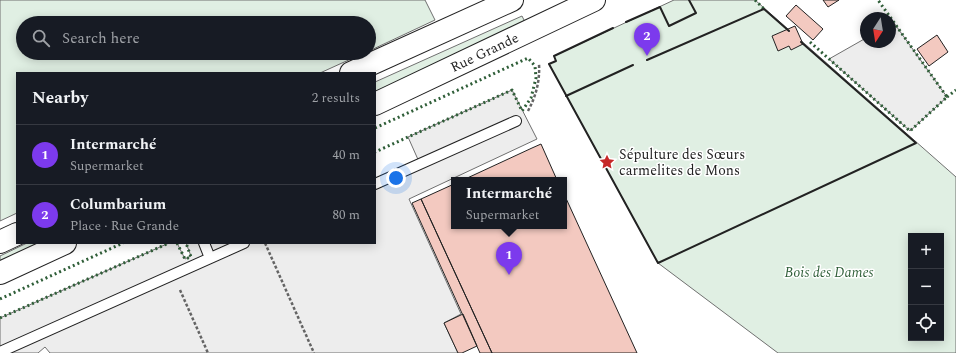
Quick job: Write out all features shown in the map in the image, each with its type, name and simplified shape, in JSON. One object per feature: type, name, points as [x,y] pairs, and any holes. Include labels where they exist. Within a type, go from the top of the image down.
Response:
[{"type":"main road","points":[[353,72],[512,0]]},
{"type":"main road","name":"Rue Grande","points":[[376,104],[594,0]]},
{"type":"main road","points":[[0,242],[16,234]]},
{"type":"main road","points":[[0,273],[63,244]]},
{"type":"lane","points":[[376,184],[516,121]]},
{"type":"lane","points":[[204,244],[210,258]]},
{"type":"lane","points":[[0,352],[242,244]]},
{"type":"path","points":[[516,121],[525,117],[534,99],[540,78],[539,64]]},
{"type":"path","points":[[265,244],[314,353]]},
{"type":"path","points":[[174,274],[208,353]]},
{"type":"green space","points":[[0,0],[425,0],[435,20],[376,48],[376,16],[16,16],[16,60],[349,60],[322,72],[16,72],[16,213],[0,221]]},
{"type":"green space","name":"Bois des Dames","points":[[674,0],[755,0],[956,177],[956,353],[778,353],[658,263],[549,64],[556,61],[554,56]]},
{"type":"green space","points":[[522,16],[525,22],[376,92],[376,82]]},
{"type":"green space","points":[[25,244],[50,244],[0,267],[0,256]]},
{"type":"shaded area","points":[[896,26],[947,97],[910,131],[829,59],[860,41],[860,48],[896,48]]},
{"type":"shaded area","points":[[512,90],[537,139],[456,177],[451,177],[451,179],[409,199],[461,314],[444,323],[458,353],[50,353],[45,347],[38,353],[0,353],[0,318],[167,244],[178,244],[185,259],[191,256],[186,244],[376,244],[376,184],[420,164],[408,137]]},
{"type":"building","points":[[823,0],[839,0],[828,7]]},
{"type":"building","points":[[796,5],[823,29],[813,40],[786,16]]},
{"type":"building","points":[[795,26],[803,44],[791,50],[789,46],[778,51],[772,36]]},
{"type":"building","points":[[937,35],[948,52],[929,66],[917,49]]},
{"type":"building","points":[[541,144],[556,177],[469,177]]},
{"type":"building","points":[[451,185],[451,229],[567,229],[567,201],[637,353],[492,353],[421,199]]},
{"type":"building","points":[[421,199],[492,353],[480,353],[412,203]]},
{"type":"building","points":[[463,314],[477,346],[462,353],[458,353],[444,323]]},
{"type":"hedge","points":[[755,0],[764,9]]},
{"type":"hedge","points":[[810,42],[910,131],[947,97],[878,0]]},
{"type":"hedge","points":[[376,128],[528,58],[535,66],[536,78],[531,98],[522,111],[512,90],[376,152]]},
{"type":"hedge","points":[[947,97],[956,90]]},
{"type":"hedge","points":[[0,299],[121,244]]},
{"type":"hedge","points":[[0,318],[167,244]]},
{"type":"hedge","points":[[178,244],[185,259],[191,257],[186,244]]},
{"type":"wall","points":[[626,22],[660,7],[669,26],[696,13],[689,0]]},
{"type":"wall","points":[[647,60],[764,9],[789,31]]},
{"type":"wall","points":[[613,28],[554,56],[556,61],[549,64],[658,263],[916,143],[801,42]]},
{"type":"wall","points":[[566,96],[633,65]]},
{"type":"place","name":"Columbarium","points":[[647,56]]},
{"type":"place","name":"Sépulture des Sœurs carmelites de Mons","points":[[607,162]]},
{"type":"place","name":"Intermarché","points":[[509,275]]}]
